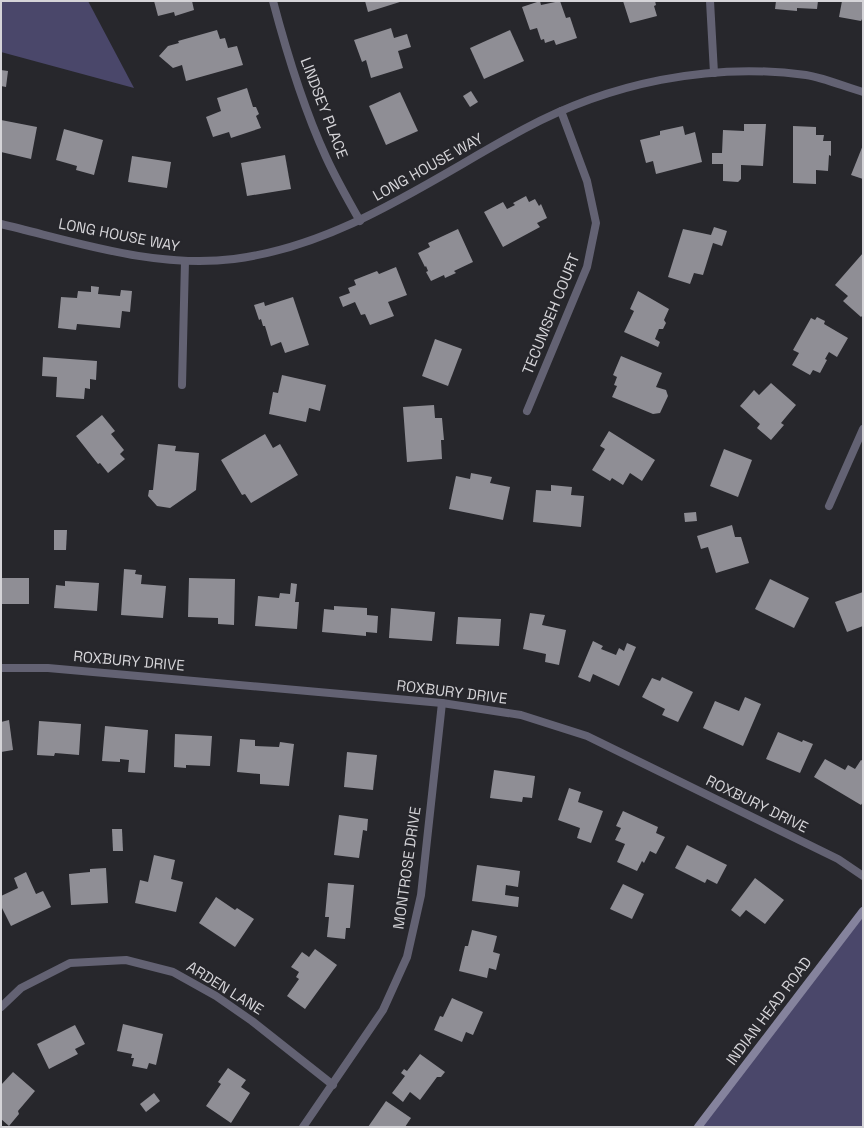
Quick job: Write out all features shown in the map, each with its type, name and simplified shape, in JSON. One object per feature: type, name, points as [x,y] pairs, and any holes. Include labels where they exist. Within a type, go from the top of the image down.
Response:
[{"type":"main road","name":"INDIAN HEAD ROAD","points":[[698,1127],[863,911]]},
{"type":"street","name":"LINDSEY PLACE","points":[[273,1],[306,111],[326,157],[360,221]]},
{"type":"street","points":[[710,1],[714,72]]},
{"type":"street","name":"LONG HOUSE WAY","points":[[1,224],[106,250],[185,261],[234,259],[281,250],[321,237],[360,221],[525,128],[561,111],[614,91],[663,79],[714,72],[808,75],[863,92]]},
{"type":"street","name":"TECUMSEH COURT","points":[[527,411],[587,267],[596,223],[587,181],[561,111]]},
{"type":"street","points":[[182,385],[185,261]]},
{"type":"street","points":[[828,506],[863,429]]},
{"type":"street","name":"ROXBURY DRIVE","points":[[1,668],[48,668],[442,703],[521,715],[587,736],[838,859],[863,876]]},
{"type":"street","name":"MONTROSE DRIVE","points":[[303,1127],[383,1010],[407,958],[421,895],[442,703]]},
{"type":"street","name":"ARDEN LANE","points":[[1,1007],[21,988],[70,963],[126,960],[172,972],[216,996],[252,1021],[333,1085]]},
{"type":"shaded area","points":[[1,1],[88,1],[134,88],[1,52]]},
{"type":"shaded area","points":[[863,911],[863,1127],[698,1127]]},
{"type":"building","points":[[154,1],[192,1],[194,10],[175,16],[174,12],[158,16]]},
{"type":"building","points":[[365,1],[403,1],[368,12]]},
{"type":"building","points":[[540,1],[541,5],[560,1],[566,18],[570,17],[577,38],[556,45],[554,40],[545,43],[544,39],[541,40],[537,28],[530,30],[522,7]]},
{"type":"building","points":[[623,1],[655,1],[656,5],[654,6],[657,16],[630,23]]},
{"type":"building","points":[[776,1],[818,1],[817,9],[797,8],[797,11],[775,9]]},
{"type":"building","points":[[842,1],[863,1],[863,17],[861,21],[839,17]]},
{"type":"building","points":[[391,28],[394,38],[407,34],[411,47],[398,51],[403,68],[371,78],[366,60],[362,62],[354,40]]},
{"type":"building","points":[[217,30],[220,39],[225,38],[228,48],[237,46],[243,65],[186,81],[182,65],[173,68],[159,56],[168,46],[179,43],[178,41]]},
{"type":"building","points":[[510,30],[524,61],[484,79],[470,48]]},
{"type":"building","points":[[1,70],[8,71],[6,87],[1,86]]},
{"type":"building","points":[[247,88],[253,107],[256,107],[259,114],[256,116],[261,128],[231,138],[229,132],[213,137],[206,117],[221,111],[217,98]]},
{"type":"building","points":[[471,91],[478,102],[470,107],[463,96]]},
{"type":"building","points":[[400,92],[418,131],[386,145],[369,106]]},
{"type":"building","points":[[1,120],[37,127],[31,159],[1,152]]},
{"type":"building","points":[[744,124],[766,124],[763,166],[741,165],[741,179],[738,182],[723,181],[723,164],[712,164],[712,153],[722,153],[723,130],[744,131]]},
{"type":"building","points":[[683,126],[685,135],[695,132],[702,162],[656,174],[653,161],[646,163],[640,140],[660,135],[660,131]]},
{"type":"building","points":[[793,126],[816,127],[816,135],[824,135],[823,141],[831,141],[831,156],[829,155],[828,171],[816,170],[816,184],[793,183]]},
{"type":"building","points":[[64,129],[103,140],[94,175],[76,170],[77,166],[56,160]]},
{"type":"building","points":[[863,145],[863,179],[851,175]]},
{"type":"building","points":[[285,155],[291,189],[247,196],[241,163]]},
{"type":"building","points":[[132,156],[171,162],[167,188],[128,182]]},
{"type":"building","points":[[526,196],[529,202],[535,199],[539,206],[541,204],[547,218],[537,223],[540,227],[503,247],[484,212],[503,202],[507,209],[515,205],[513,203]]},
{"type":"building","points":[[714,227],[727,231],[722,246],[713,243],[703,275],[694,273],[690,284],[668,277],[683,229],[711,235]]},
{"type":"building","points":[[458,229],[473,262],[454,271],[456,273],[445,278],[444,275],[431,281],[426,272],[428,271],[426,266],[425,267],[418,253],[430,247],[428,243]]},
{"type":"building","points":[[863,253],[863,315],[861,317],[843,301],[848,296],[835,285]]},
{"type":"building","points":[[396,267],[407,295],[388,302],[394,316],[370,325],[365,314],[361,315],[355,302],[343,307],[339,297],[350,293],[348,288],[356,285],[354,280],[377,271],[379,274]]},
{"type":"building","points":[[91,286],[99,287],[98,294],[120,296],[121,290],[132,291],[130,312],[122,311],[120,328],[77,324],[76,330],[58,328],[61,297],[77,298],[78,291],[91,292]]},
{"type":"building","points":[[638,291],[669,309],[664,320],[666,323],[663,329],[659,329],[655,339],[660,342],[658,347],[624,332],[634,311],[630,309]]},
{"type":"building","points":[[293,297],[309,345],[285,353],[281,342],[271,346],[265,326],[263,326],[261,319],[259,320],[254,305],[264,302],[265,306]]},
{"type":"building","points":[[817,317],[825,321],[824,324],[848,338],[837,357],[829,352],[825,359],[827,360],[820,373],[813,370],[810,375],[792,365],[799,353],[793,350],[811,318],[815,320]]},
{"type":"building","points":[[435,339],[462,349],[448,386],[422,376]]},
{"type":"building","points":[[621,356],[662,373],[656,387],[666,390],[668,396],[660,413],[653,414],[612,397],[617,386],[614,385],[617,377],[613,375]]},
{"type":"building","points":[[43,357],[97,361],[96,380],[90,379],[90,389],[85,388],[84,399],[56,397],[57,377],[42,376]]},
{"type":"building","points":[[282,375],[326,385],[320,411],[309,408],[306,422],[269,414],[273,392],[278,393]]},
{"type":"building","points":[[771,383],[796,405],[781,423],[784,425],[771,440],[757,428],[760,424],[740,406],[754,390],[759,395]]},
{"type":"building","points":[[434,405],[435,418],[442,418],[444,440],[441,440],[442,459],[407,462],[403,407]]},
{"type":"building","points":[[102,415],[115,431],[111,434],[124,450],[120,454],[125,459],[108,473],[100,463],[98,464],[76,436]]},
{"type":"building","points":[[609,431],[655,460],[642,481],[630,473],[623,485],[612,478],[610,481],[592,470],[605,449],[600,446]]},
{"type":"building","points":[[265,434],[273,448],[280,444],[298,475],[251,503],[245,494],[242,495],[221,460]]},
{"type":"building","points":[[158,444],[176,446],[175,451],[199,453],[196,490],[170,508],[157,506],[148,496],[149,490],[153,490]]},
{"type":"building","points":[[724,449],[752,460],[738,497],[710,486]]},
{"type":"building","points":[[471,473],[492,477],[490,483],[510,487],[503,520],[449,509],[456,476],[470,479]]},
{"type":"building","points":[[551,485],[572,487],[571,495],[584,496],[581,527],[533,522],[536,490],[551,491]]},
{"type":"building","points":[[696,512],[697,521],[685,522],[684,513]]},
{"type":"building","points":[[732,525],[735,537],[741,537],[749,563],[716,573],[708,547],[701,549],[697,536]]},
{"type":"building","points":[[54,530],[67,530],[66,550],[54,550]]},
{"type":"building","points":[[124,569],[136,570],[135,574],[142,575],[141,584],[166,586],[163,618],[121,615]]},
{"type":"building","points":[[1,578],[29,578],[29,604],[1,604]]},
{"type":"building","points":[[189,578],[235,579],[234,625],[218,624],[218,618],[188,617]]},
{"type":"building","points":[[770,579],[809,598],[794,628],[755,609]]},
{"type":"building","points":[[65,581],[99,583],[97,611],[54,608],[56,585],[65,586]]},
{"type":"building","points":[[291,583],[297,584],[295,602],[299,602],[297,629],[255,626],[258,596],[279,598],[280,593],[290,594]]},
{"type":"building","points":[[863,592],[863,626],[847,632],[835,602]]},
{"type":"building","points":[[334,606],[367,608],[367,615],[378,616],[377,633],[366,632],[366,636],[322,632],[324,609],[334,610]]},
{"type":"building","points":[[391,608],[435,612],[432,641],[389,638]]},
{"type":"building","points":[[530,613],[545,615],[542,625],[566,630],[559,665],[545,662],[546,654],[523,649]]},
{"type":"building","points":[[458,617],[501,619],[499,646],[456,644]]},
{"type":"building","points":[[593,641],[603,646],[601,649],[616,655],[619,648],[624,651],[627,643],[636,647],[619,686],[593,674],[590,682],[578,677]]},
{"type":"building","points":[[662,677],[693,692],[678,722],[662,715],[665,709],[642,697],[652,678],[660,681]]},
{"type":"building","points":[[745,697],[761,704],[743,746],[703,728],[715,701],[739,711]]},
{"type":"building","points":[[9,720],[13,750],[1,752],[1,722]]},
{"type":"building","points":[[39,721],[81,724],[79,755],[55,753],[54,756],[37,755]]},
{"type":"building","points":[[105,726],[148,730],[145,773],[128,772],[129,760],[120,759],[120,762],[102,761]]},
{"type":"building","points":[[778,732],[802,742],[803,740],[813,744],[800,773],[766,759]]},
{"type":"building","points":[[175,734],[212,736],[210,766],[186,765],[186,768],[174,767]]},
{"type":"building","points":[[240,739],[255,740],[255,746],[279,747],[280,742],[294,744],[289,786],[260,784],[260,774],[237,772]]},
{"type":"building","points":[[347,752],[377,755],[373,790],[344,787]]},
{"type":"building","points":[[825,759],[845,770],[848,765],[855,769],[861,760],[863,761],[863,802],[861,805],[814,777]]},
{"type":"building","points":[[494,770],[535,776],[532,798],[523,797],[522,802],[490,798]]},
{"type":"building","points":[[569,788],[581,792],[578,802],[603,811],[591,843],[577,838],[580,828],[558,820]]},
{"type":"building","points":[[623,811],[658,827],[656,833],[665,837],[656,854],[650,851],[644,863],[642,861],[637,871],[617,862],[625,844],[615,840],[621,828],[616,826]]},
{"type":"building","points":[[339,815],[368,819],[367,831],[363,830],[359,858],[334,855]]},
{"type":"building","points":[[112,829],[122,829],[123,851],[113,851]]},
{"type":"building","points":[[687,845],[727,865],[717,884],[707,879],[705,883],[675,868]]},
{"type":"building","points":[[154,855],[175,860],[171,879],[183,882],[176,912],[135,903],[140,880],[148,882]]},
{"type":"building","points":[[477,865],[520,871],[518,887],[506,885],[505,895],[519,897],[518,907],[472,901]]},
{"type":"building","points":[[106,868],[108,903],[71,905],[69,874],[90,872],[90,869]]},
{"type":"building","points":[[26,872],[36,894],[43,891],[51,907],[11,926],[1,906],[1,896],[18,888],[14,878]]},
{"type":"building","points":[[755,878],[784,900],[765,924],[746,910],[740,917],[731,910]]},
{"type":"building","points":[[328,883],[354,885],[350,928],[346,928],[345,939],[327,937],[329,917],[325,917]]},
{"type":"building","points":[[623,884],[644,894],[632,919],[610,909]]},
{"type":"building","points":[[216,897],[235,910],[237,908],[254,919],[235,947],[199,923]]},
{"type":"building","points":[[472,930],[497,936],[493,952],[500,954],[496,970],[489,968],[487,978],[459,971],[465,946],[468,946]]},
{"type":"building","points":[[315,949],[337,965],[305,1009],[287,996],[299,979],[296,977],[299,972],[291,967],[302,952],[309,957]]},
{"type":"building","points":[[452,998],[483,1012],[473,1035],[466,1032],[462,1042],[434,1030],[440,1016],[443,1017]]},
{"type":"building","points":[[123,1024],[163,1034],[156,1065],[149,1063],[147,1069],[132,1066],[134,1058],[131,1058],[132,1054],[117,1051]]},
{"type":"building","points":[[75,1025],[85,1044],[75,1049],[78,1054],[49,1069],[37,1044]]},
{"type":"building","points":[[420,1054],[445,1072],[441,1077],[437,1077],[420,1100],[410,1092],[403,1102],[392,1093],[405,1076],[401,1073],[404,1069],[407,1071]]},
{"type":"building","points":[[228,1068],[246,1080],[241,1087],[250,1093],[231,1123],[206,1106],[221,1084],[218,1082]]},
{"type":"building","points":[[13,1072],[35,1091],[18,1111],[19,1114],[9,1126],[1,1119],[1,1085]]},
{"type":"building","points":[[154,1093],[160,1101],[146,1112],[140,1104]]},
{"type":"building","points":[[386,1101],[411,1118],[405,1127],[368,1127]]}]
